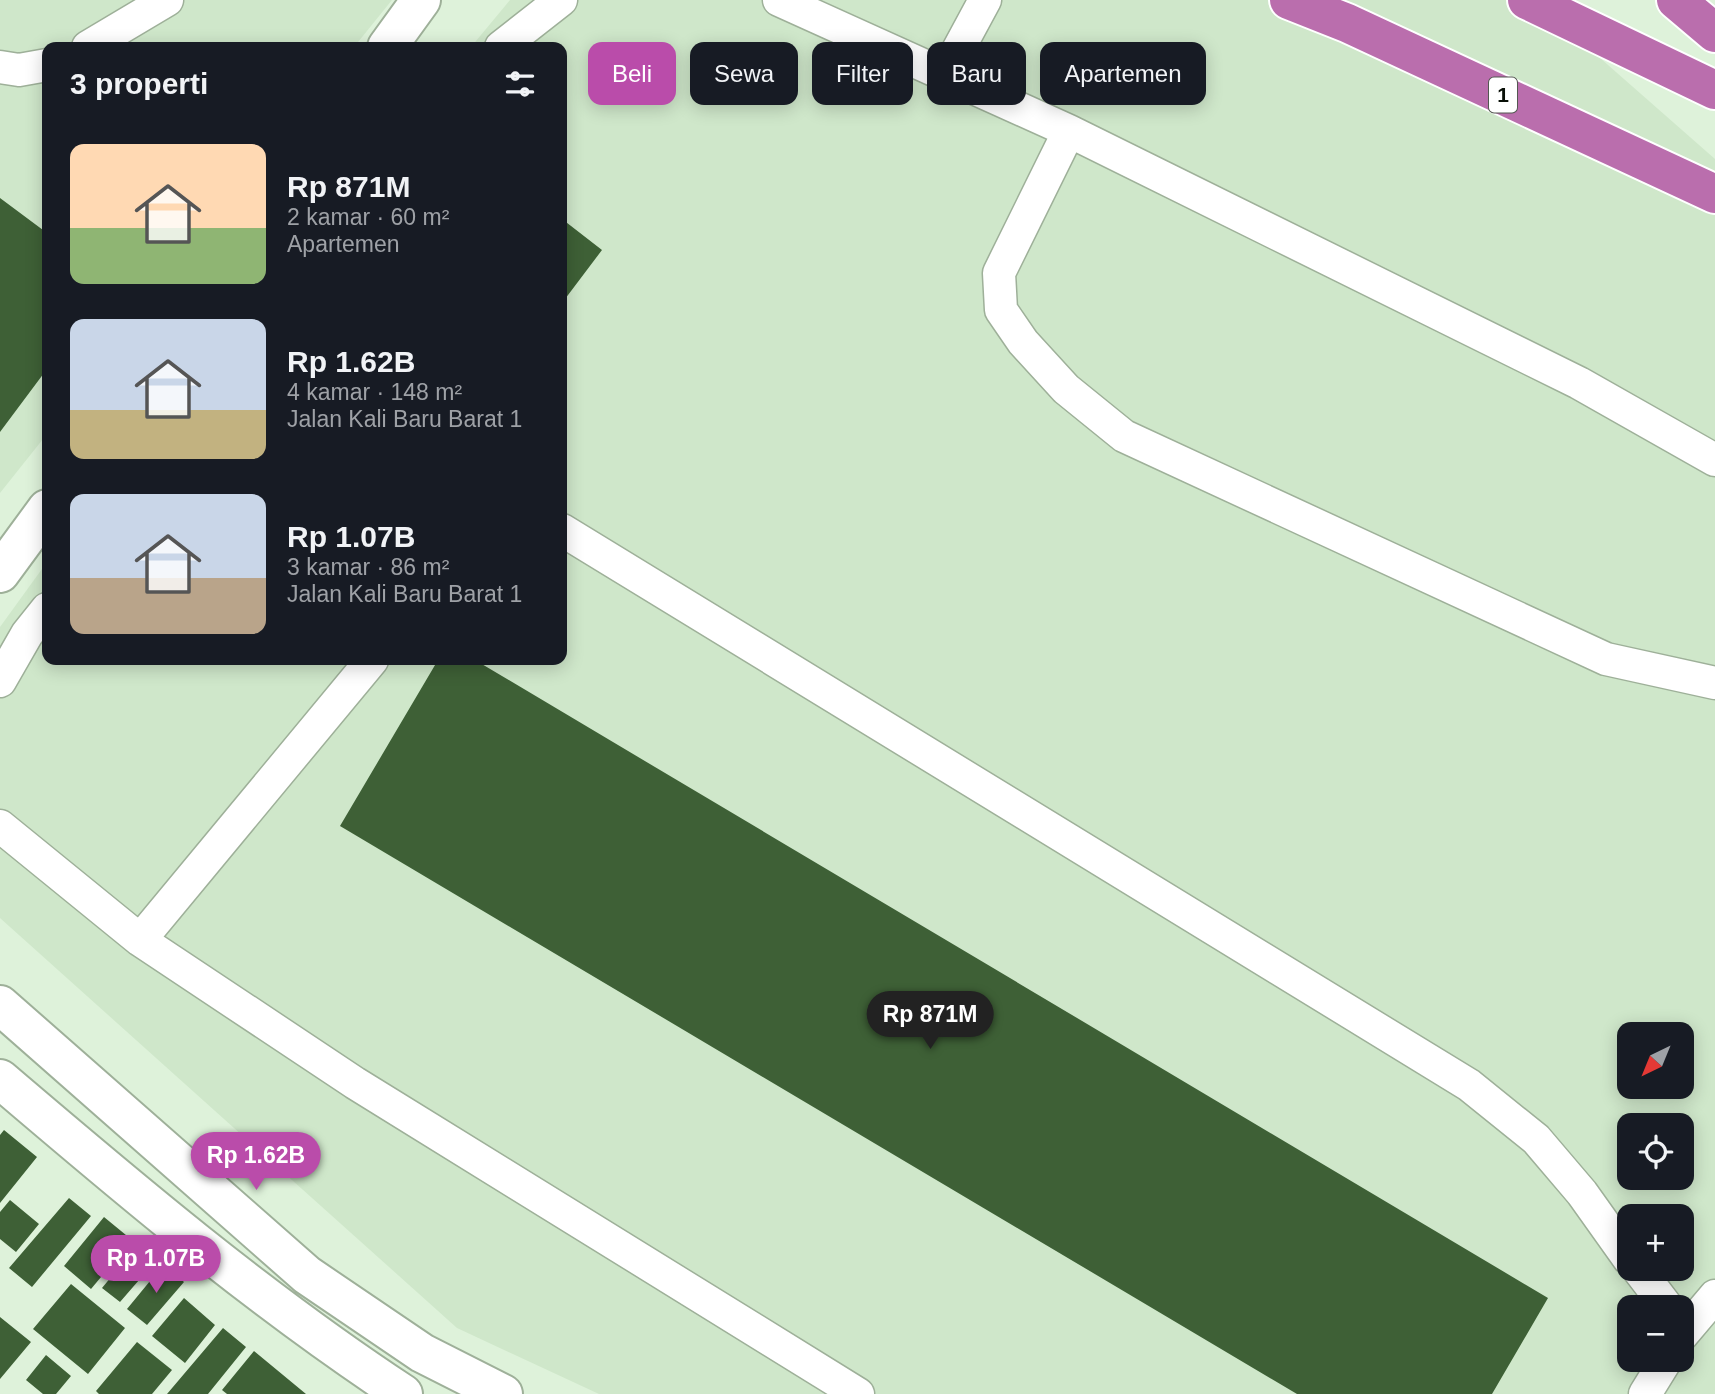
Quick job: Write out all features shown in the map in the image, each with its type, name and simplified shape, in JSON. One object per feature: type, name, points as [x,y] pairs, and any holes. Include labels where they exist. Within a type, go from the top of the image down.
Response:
[{"type":"highway","name":"1","points":[[1289,0],[1359,28],[1715,194]]},
{"type":"highway","points":[[1527,0],[1715,90]]},
{"type":"highway","points":[[1676,0],[1715,33]]},
{"type":"street","points":[[391,42],[421,0]]},
{"type":"street","points":[[0,573],[42,516]]},
{"type":"street","points":[[0,1005],[307,1275],[422,1353],[503,1394]]},
{"type":"street","points":[[0,1079],[140,1199],[329,1346],[403,1394]]},
{"type":"lane","points":[[96,42],[167,0]]},
{"type":"lane","points":[[506,42],[561,0]]},
{"type":"lane","points":[[779,0],[927,68]]},
{"type":"lane","points":[[962,42],[985,0]]},
{"type":"lane","points":[[0,67],[19,70],[42,66]]},
{"type":"lane","points":[[1010,105],[1069,131],[1579,383],[1715,460]]},
{"type":"lane","points":[[1069,131],[999,273],[1001,310],[1023,342],[1066,389],[1124,436],[1606,659],[1715,683]]},
{"type":"lane","points":[[567,533],[1469,1085],[1536,1139],[1582,1193],[1617,1242]]},
{"type":"lane","points":[[0,681],[27,634],[42,615]]},
{"type":"lane","points":[[140,940],[368,665]]},
{"type":"lane","points":[[0,826],[140,940],[355,1083],[858,1394]]},
{"type":"lane","points":[[1694,1314],[1715,1296]]},
{"type":"lane","points":[[1645,1394],[1659,1372]]},
{"type":"shaded area","points":[[0,0],[392,0],[358,42],[42,42],[42,440],[0,493]]},
{"type":"shaded area","points":[[510,0],[1534,0],[1715,159],[1715,1394],[599,1394],[457,1328],[0,918],[0,627],[42,569],[42,665],[567,665],[567,42],[475,42]]},
{"type":"building","points":[[0,198],[42,229],[42,376],[0,432]]},
{"type":"building","points":[[567,223],[602,250],[567,296]]},
{"type":"building","points":[[435,665],[483,665],[1548,1298],[1492,1394],[1297,1394],[340,826]]},
{"type":"building","points":[[4,1130],[37,1157],[0,1203],[0,1135]]},
{"type":"building","points":[[69,1198],[91,1216],[32,1287],[9,1268]]},
{"type":"building","points":[[10,1200],[39,1224],[16,1252],[0,1239],[0,1212]]},
{"type":"building","points":[[104,1217],[132,1240],[91,1289],[64,1266]]},
{"type":"building","points":[[141,1241],[159,1257],[120,1302],[102,1288]]},
{"type":"building","points":[[164,1264],[184,1282],[147,1325],[127,1309]]},
{"type":"building","points":[[71,1284],[125,1328],[88,1374],[33,1329]]},
{"type":"building","points":[[184,1298],[215,1325],[185,1363],[152,1336]]},
{"type":"building","points":[[0,1317],[31,1342],[0,1379]]},
{"type":"building","points":[[223,1328],[246,1347],[208,1394],[167,1394]]},
{"type":"building","points":[[137,1342],[172,1370],[152,1394],[99,1394],[96,1391]]},
{"type":"building","points":[[254,1351],[306,1394],[227,1394],[222,1390]]},
{"type":"building","points":[[46,1355],[71,1376],[56,1394],[43,1394],[26,1380]]}]
